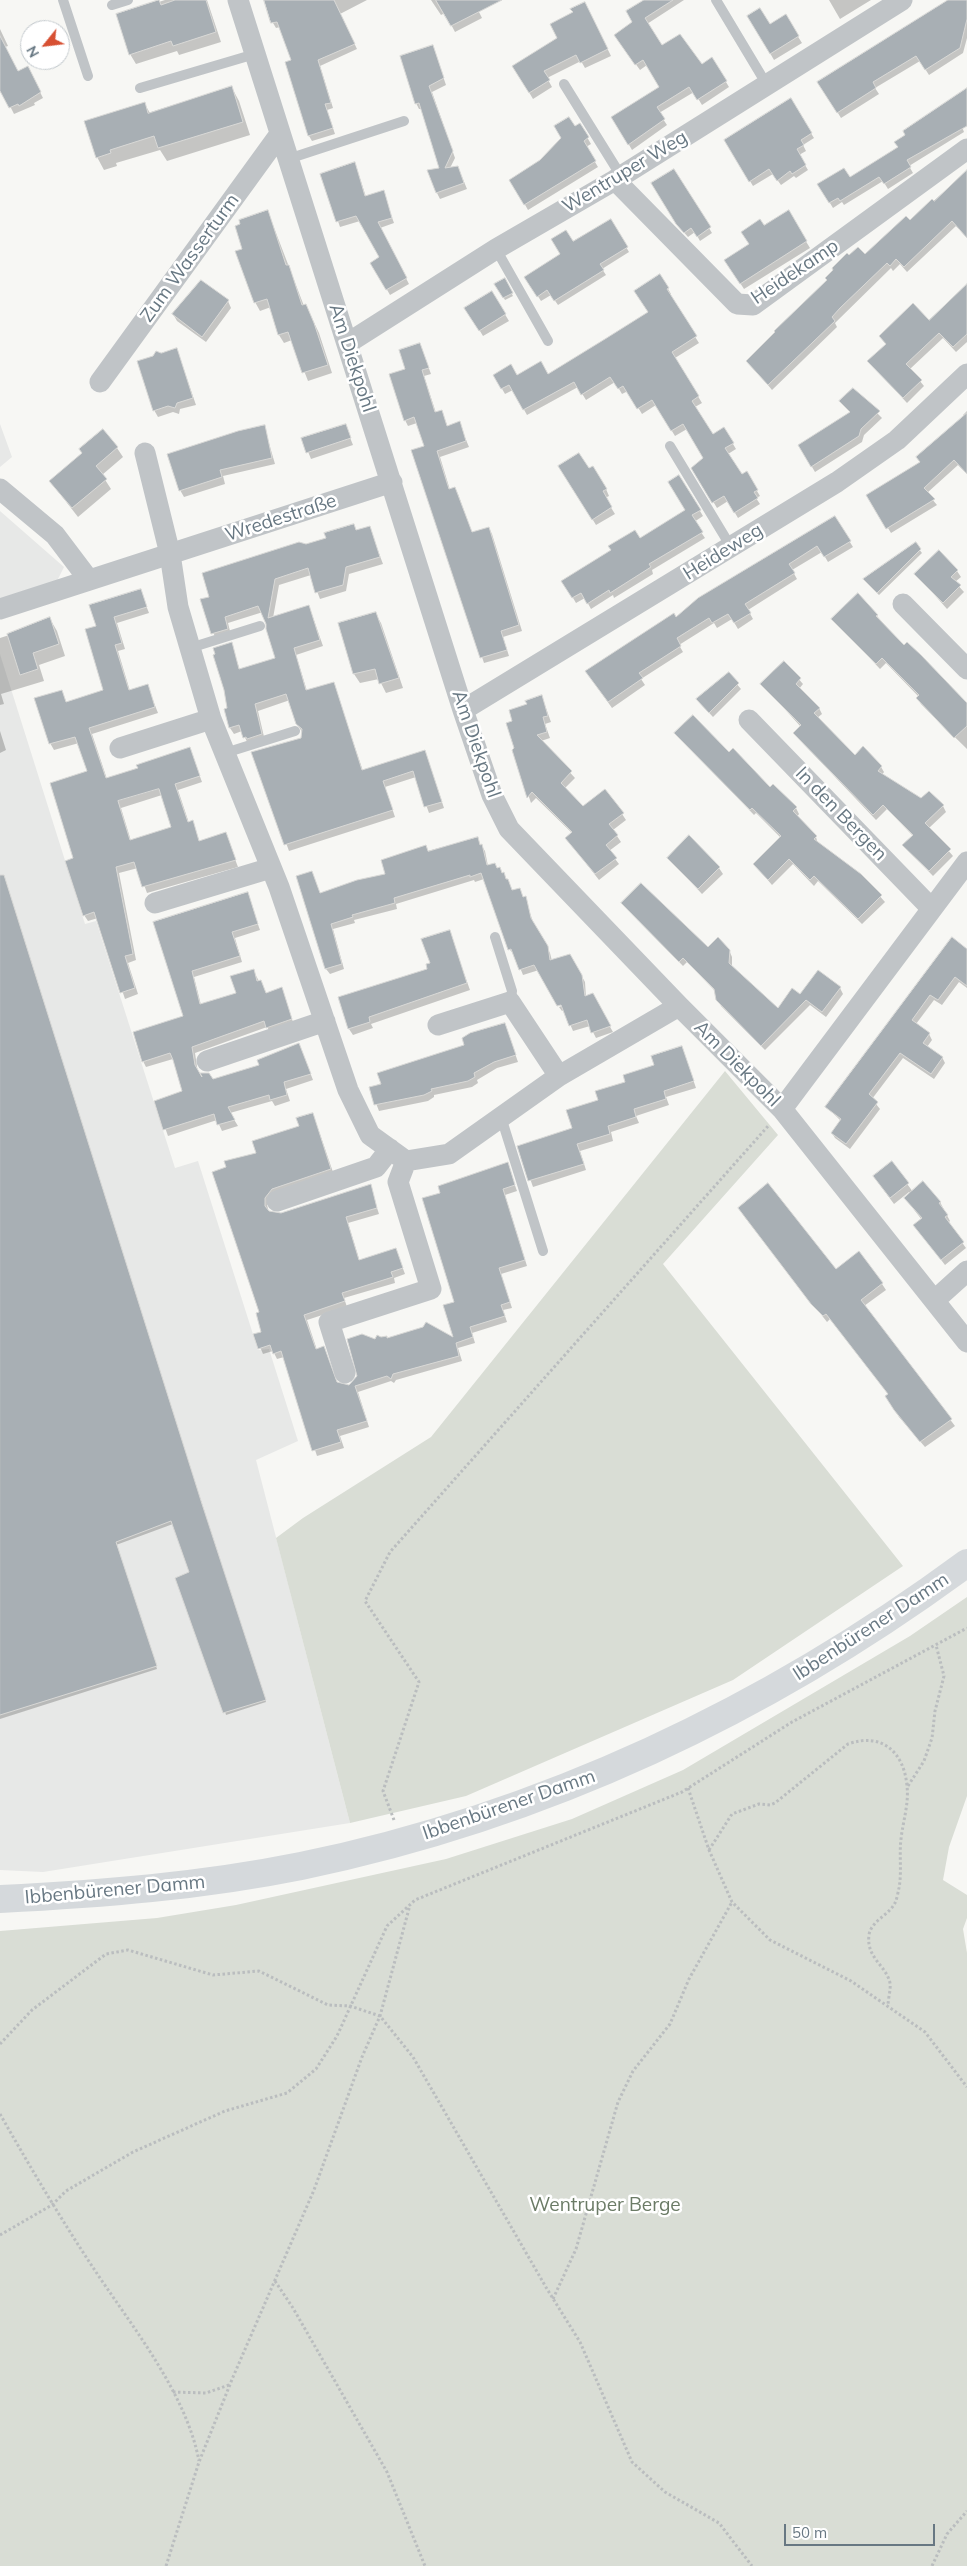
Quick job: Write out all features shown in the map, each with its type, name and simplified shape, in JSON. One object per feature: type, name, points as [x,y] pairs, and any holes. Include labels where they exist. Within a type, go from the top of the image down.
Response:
[{"type":"main road","name":"Ibbenbürener Damm","points":[[0,1899],[94,1895],[206,1882],[302,1866],[464,1823],[571,1786],[746,1705],[838,1652],[967,1563]]},
{"type":"street","name":"Am Diekpohl","points":[[238,0],[463,710],[492,795],[509,829],[679,1006],[782,1109],[967,1342]]},
{"type":"street","name":"Wentruper Weg","points":[[348,343],[496,249],[618,178],[902,0]]},
{"type":"street","name":"Zum Wasserturm","points":[[100,382],[280,134]]},
{"type":"street","name":"Heidekamp","points":[[618,178],[738,304],[753,305],[967,149]]},
{"type":"street","name":"Heideweg","points":[[463,710],[732,548],[837,482],[897,440],[967,374]]},
{"type":"street","points":[[145,453],[170,554],[178,607],[211,719],[271,868],[348,1090],[370,1135],[398,1155]]},
{"type":"street","name":"Wredestraße","points":[[0,609],[392,482]]},
{"type":"street","points":[[0,489],[55,535],[89,580]]},
{"type":"street","points":[[903,604],[967,669]]},
{"type":"street","points":[[120,748],[211,719]]},
{"type":"street","name":"In den Bergen","points":[[749,720],[932,909]]},
{"type":"street","points":[[782,1109],[967,862]]},
{"type":"street","points":[[155,903],[271,868]]},
{"type":"street","points":[[438,1025],[510,1002],[559,1076]]},
{"type":"street","points":[[277,1201],[376,1167],[398,1155],[450,1154],[559,1076],[679,1006]]},
{"type":"street","points":[[207,1061],[325,1021]]},
{"type":"street","points":[[345,1373],[329,1322],[431,1289],[398,1182],[398,1155]]},
{"type":"street","points":[[935,1300],[967,1271]]},
{"type":"lane","points":[[62,0],[88,76]]},
{"type":"lane","points":[[112,5],[128,0]]},
{"type":"lane","points":[[716,0],[767,85]]},
{"type":"lane","points":[[140,88],[254,54]]},
{"type":"lane","points":[[564,84],[618,178]]},
{"type":"lane","points":[[288,159],[404,121]]},
{"type":"lane","points":[[496,249],[548,341]]},
{"type":"lane","points":[[670,446],[732,548]]},
{"type":"lane","points":[[190,648],[260,626]]},
{"type":"lane","points":[[224,754],[295,731]]},
{"type":"lane","points":[[495,937],[512,991],[510,1002]]},
{"type":"lane","points":[[501,1117],[543,1251]]},
{"type":"path","points":[[402,1841],[383,1791],[419,1682],[365,1602],[390,1552],[782,1109]]},
{"type":"path","points":[[0,2235],[52,2205],[66,2191],[133,2152],[226,2111],[287,2093],[316,2069],[337,2036],[387,1926],[415,1900],[688,1788],[792,1722],[967,1628]]},
{"type":"path","points":[[908,1787],[924,1761],[932,1738],[935,1711],[944,1676],[936,1645]]},
{"type":"path","points":[[709,1850],[732,1814],[758,1804],[770,1805],[775,1802],[848,1744],[859,1740],[876,1740],[891,1747],[905,1771],[908,1787],[907,1810],[901,1839],[899,1885],[895,1903],[869,1932],[872,1954],[890,1982],[888,2006]]},
{"type":"path","points":[[688,1788],[709,1850],[732,1902],[770,1940],[851,1981],[924,2032],[967,2087]]},
{"type":"path","points":[[553,2299],[576,2249],[618,2102],[634,2070],[670,2024],[689,1979],[732,1902]]},
{"type":"path","points":[[166,2566],[199,2462],[314,2190],[362,2056],[380,2016],[393,1976],[410,1904]]},
{"type":"path","points":[[0,2044],[32,2010],[106,1954],[128,1950],[213,1975],[259,1971],[328,2005],[350,2006],[380,2016],[413,2057],[553,2299],[580,2342],[632,2462],[665,2492],[719,2523],[752,2566]]},
{"type":"path","points":[[0,2114],[52,2205],[173,2392],[195,2439],[199,2462]]},
{"type":"path","points":[[275,2281],[294,2308],[387,2472],[425,2566]]},
{"type":"path","points":[[173,2392],[206,2393],[230,2385]]},
{"type":"path","points":[[932,2566],[946,2534],[967,2511]]},
{"type":"shaded area","points":[[0,424],[12,457],[0,467]]},
{"type":"shaded area","points":[[0,511],[64,567],[55,585],[0,602]]},
{"type":"shaded area","points":[[0,654],[85,924],[96,921],[175,1168],[198,1161],[258,1350],[269,1349],[298,1441],[256,1460],[350,1823],[43,1872],[0,1870]]},
{"type":"green space","points":[[725,1071],[778,1135],[663,1264],[903,1566],[733,1680],[466,1796],[350,1823],[276,1538],[303,1518],[431,1437]]},
{"type":"green space","name":"Wentruper Berge","points":[[967,1597],[967,1796],[949,1847],[943,1880],[967,1895],[967,1918],[963,1929],[967,1953],[967,2566],[0,2566],[0,1931],[157,1918],[236,1905],[446,1859],[572,1819],[683,1770],[910,1636]]},
{"type":"building","points":[[159,0],[161,5],[175,0],[206,0],[216,32],[173,46],[171,41],[129,55],[116,14]]},
{"type":"building","points":[[264,0],[334,0],[355,44],[318,60],[331,103],[325,104],[333,128],[308,136],[285,62],[291,60],[277,22],[271,23]]},
{"type":"building","points":[[436,0],[502,0],[451,26]]},
{"type":"building","points":[[644,0],[673,0],[645,18],[662,45],[680,34],[702,64],[712,57],[727,81],[697,100],[689,87],[657,107],[665,119],[628,145],[611,117],[659,87],[643,60],[635,65],[614,35],[632,22],[626,11]]},
{"type":"building","points":[[948,0],[967,0],[967,19],[960,48],[925,70],[916,56],[873,82],[876,88],[837,113],[817,82]]},
{"type":"building","points":[[585,2],[608,49],[580,63],[576,55],[544,71],[550,80],[529,93],[512,66],[557,38],[550,24],[573,12],[570,9]]},
{"type":"building","points":[[760,8],[770,24],[786,14],[799,36],[770,54],[747,16]]},
{"type":"building","points":[[0,36],[18,71],[30,70],[41,92],[19,106],[18,104],[9,108],[0,91]]},
{"type":"building","points":[[433,45],[444,78],[429,86],[453,151],[445,168],[458,166],[464,183],[436,193],[427,170],[439,168],[419,103],[415,104],[400,56]]},
{"type":"building","points":[[232,86],[243,122],[158,148],[154,136],[110,150],[111,153],[96,158],[84,121],[145,102],[148,113]]},
{"type":"building","points":[[967,88],[967,126],[907,160],[911,167],[884,184],[879,177],[840,201],[838,198],[829,203],[817,184],[844,168],[850,177],[898,147],[894,142],[905,135],[903,131]]},
{"type":"building","points":[[791,98],[812,133],[801,140],[804,145],[797,149],[806,165],[792,174],[790,171],[777,181],[769,169],[749,182],[724,140]]},
{"type":"building","points":[[569,117],[575,126],[580,123],[589,137],[584,141],[596,161],[524,205],[509,180],[540,160],[561,138],[554,126]]},
{"type":"building","points":[[355,162],[365,196],[384,190],[392,218],[378,222],[407,278],[386,290],[370,263],[379,257],[356,216],[336,222],[320,174]]},
{"type":"building","points":[[674,169],[711,227],[697,237],[691,228],[684,233],[676,224],[651,183]]},
{"type":"building","points":[[967,170],[967,238],[952,221],[904,267],[896,259],[890,266],[887,263],[840,308],[832,317],[835,321],[768,385],[746,361],[827,280],[825,278],[833,270],[832,268],[847,253],[849,255],[858,247],[865,254],[906,216],[910,220],[932,199],[934,201]]},
{"type":"building","points":[[268,210],[286,265],[289,265],[302,305],[306,304],[314,323],[328,365],[302,373],[288,332],[278,335],[267,299],[254,303],[235,251],[242,249],[235,226],[240,224],[239,220]]},
{"type":"building","points":[[789,210],[807,241],[740,284],[724,260],[749,244],[741,232],[760,219],[764,225]]},
{"type":"building","points":[[611,219],[628,247],[600,264],[604,270],[554,301],[547,290],[537,297],[524,277],[560,254],[551,239],[566,230],[573,241]]},
{"type":"building","points":[[660,274],[669,288],[667,289],[697,336],[672,352],[699,396],[692,401],[713,434],[724,427],[734,443],[725,448],[742,474],[747,471],[758,490],[754,492],[758,498],[734,513],[724,496],[712,503],[691,468],[703,458],[683,424],[671,431],[652,400],[637,409],[623,386],[618,389],[610,377],[581,395],[574,382],[523,410],[509,385],[501,389],[493,375],[511,364],[517,375],[541,361],[548,374],[648,312],[634,291]]},
{"type":"building","points":[[505,278],[513,293],[503,298],[494,284]]},
{"type":"building","points":[[201,280],[229,300],[202,337],[172,314]]},
{"type":"building","points":[[967,284],[967,334],[953,347],[939,333],[906,364],[922,380],[903,398],[867,361],[886,344],[879,336],[913,303],[929,320]]},
{"type":"building","points":[[492,291],[506,314],[479,331],[464,308]]},
{"type":"building","points":[[420,343],[429,368],[422,370],[435,412],[442,410],[447,426],[460,421],[466,441],[437,451],[449,489],[455,487],[472,532],[489,527],[519,625],[501,631],[507,650],[480,658],[411,450],[424,446],[414,417],[404,421],[389,374],[405,369],[399,350]]},
{"type":"building","points":[[177,348],[193,398],[177,403],[175,408],[168,406],[153,411],[137,361],[153,356],[156,351],[161,353]]},
{"type":"building","points":[[853,388],[880,411],[861,429],[859,436],[811,467],[798,445],[850,412],[839,401]]},
{"type":"building","points":[[967,413],[967,474],[954,460],[924,488],[935,499],[886,529],[866,495],[920,462],[916,457]]},
{"type":"building","points":[[346,424],[351,438],[306,453],[301,438]]},
{"type":"building","points":[[265,425],[272,458],[220,470],[222,477],[179,491],[167,454],[238,431]]},
{"type":"building","points":[[103,429],[118,447],[96,466],[107,479],[72,508],[49,481],[82,453],[79,449]]},
{"type":"building","points":[[579,453],[589,468],[593,466],[607,489],[603,491],[612,507],[592,520],[558,466]]},
{"type":"building","points":[[679,475],[701,510],[692,515],[703,532],[649,564],[651,567],[610,593],[609,590],[587,604],[581,593],[572,598],[561,581],[611,550],[608,546],[635,530],[640,538],[685,510],[668,482]]},
{"type":"building","points":[[835,516],[851,541],[824,557],[817,546],[789,564],[795,573],[745,604],[751,613],[734,623],[728,614],[712,623],[709,618],[677,638],[681,646],[639,673],[643,678],[608,702],[585,671],[674,613],[676,617],[698,598]]},
{"type":"building","points":[[354,524],[356,530],[370,526],[380,557],[346,567],[343,585],[315,593],[308,568],[275,579],[268,618],[309,605],[320,640],[294,648],[306,690],[334,682],[362,770],[425,750],[442,802],[424,807],[413,771],[383,781],[393,810],[284,845],[251,752],[301,738],[302,729],[296,724],[286,694],[255,704],[262,734],[247,739],[246,737],[243,738],[239,725],[229,728],[224,709],[227,708],[224,690],[213,655],[215,654],[213,648],[232,642],[239,669],[275,658],[266,624],[258,606],[225,617],[228,629],[211,634],[200,599],[209,597],[202,573],[299,542],[306,544],[326,538],[324,533]]},
{"type":"building","points":[[916,542],[921,549],[877,593],[863,579]]},
{"type":"building","points":[[939,550],[958,570],[951,577],[961,585],[943,603],[914,574]]},
{"type":"building","points":[[141,589],[147,607],[114,617],[122,643],[115,645],[129,690],[148,684],[155,707],[89,728],[106,778],[138,768],[136,765],[190,747],[200,776],[175,784],[188,822],[193,820],[199,841],[226,832],[236,860],[142,887],[134,862],[116,867],[133,954],[125,956],[135,988],[120,993],[94,912],[83,916],[65,861],[73,858],[50,783],[87,771],[75,737],[49,744],[34,698],[62,690],[66,702],[103,690],[85,629],[96,626],[89,605]],"holes":[[[159,789],[171,827],[130,840],[118,801]]]},
{"type":"building","points":[[858,593],[878,615],[876,616],[904,645],[907,642],[967,703],[967,726],[954,738],[916,698],[919,695],[882,658],[876,664],[831,619]]},
{"type":"building","points":[[376,612],[399,678],[379,684],[375,669],[353,674],[338,623]]},
{"type":"building","points":[[50,617],[59,644],[33,653],[38,669],[20,675],[7,634]]},
{"type":"building","points":[[784,661],[801,678],[796,684],[820,708],[814,713],[855,755],[863,746],[882,766],[878,771],[921,798],[929,791],[944,805],[925,823],[951,849],[929,871],[902,845],[913,835],[883,805],[873,815],[793,733],[801,725],[760,684]]},
{"type":"building","points":[[729,672],[739,683],[709,713],[696,699]]},
{"type":"building","points":[[542,695],[548,716],[543,717],[547,732],[537,735],[572,771],[561,783],[583,806],[605,789],[624,813],[609,824],[618,835],[606,845],[617,858],[595,874],[565,838],[572,832],[532,792],[527,798],[512,750],[514,748],[506,723],[512,721],[509,710],[527,704],[525,701]]},
{"type":"building","points":[[693,715],[729,752],[733,748],[770,787],[773,784],[797,807],[793,811],[817,836],[814,839],[861,874],[882,895],[858,919],[814,876],[810,880],[789,859],[768,880],[753,864],[781,836],[752,808],[750,810],[674,733]]},
{"type":"building","points":[[689,835],[720,867],[698,889],[667,858]]},
{"type":"building","points":[[478,837],[480,845],[482,844],[487,865],[495,863],[497,868],[500,867],[502,873],[504,872],[512,890],[520,888],[523,897],[526,896],[531,918],[548,946],[550,960],[570,954],[582,975],[585,996],[593,993],[611,1026],[591,1033],[587,1020],[569,1026],[561,1005],[557,1006],[534,965],[519,970],[511,949],[508,950],[481,873],[394,898],[395,903],[352,915],[353,917],[331,924],[342,964],[325,969],[296,876],[312,871],[320,893],[357,880],[385,874],[381,860],[426,845],[428,851]]},
{"type":"building","points":[[0,875],[4,875],[202,1504],[266,1700],[223,1713],[175,1578],[189,1572],[171,1521],[116,1542],[157,1666],[0,1715]]},
{"type":"building","points":[[641,883],[708,947],[718,937],[730,950],[729,963],[778,1008],[792,988],[800,994],[818,970],[841,987],[822,1012],[806,1000],[761,1046],[716,1000],[714,989],[683,958],[679,962],[621,903]]},
{"type":"building","points":[[248,892],[258,924],[232,932],[240,956],[192,971],[200,1004],[236,993],[230,976],[254,969],[257,981],[261,980],[266,993],[282,987],[292,1019],[266,1028],[264,1021],[192,1047],[195,1065],[202,1077],[200,1073],[209,1073],[213,1079],[259,1065],[257,1060],[299,1043],[311,1074],[284,1082],[287,1095],[270,1100],[269,1095],[228,1107],[235,1120],[217,1125],[214,1114],[163,1130],[154,1101],[182,1091],[173,1060],[170,1053],[142,1062],[133,1032],[183,1016],[153,922]]},
{"type":"building","points":[[450,930],[467,983],[369,1017],[370,1022],[348,1029],[338,997],[427,969],[426,964],[430,963],[421,939]]},
{"type":"building","points":[[952,937],[967,949],[967,986],[955,977],[938,1000],[930,995],[912,1020],[930,1033],[923,1043],[943,1057],[931,1074],[900,1053],[869,1094],[878,1102],[846,1144],[831,1133],[841,1119],[825,1107]]},
{"type":"building","points":[[505,1023],[516,1055],[494,1062],[474,1073],[475,1077],[468,1081],[431,1089],[432,1091],[424,1095],[374,1105],[369,1087],[381,1084],[377,1073],[464,1045],[462,1038],[470,1033]]},
{"type":"building","points":[[682,1046],[694,1081],[664,1091],[666,1099],[634,1109],[636,1117],[608,1126],[610,1134],[577,1144],[584,1164],[528,1181],[517,1146],[572,1128],[566,1110],[598,1100],[595,1091],[625,1082],[623,1075],[654,1065],[651,1056]]},
{"type":"building","points":[[313,1113],[331,1169],[272,1189],[265,1198],[265,1206],[269,1211],[281,1213],[371,1184],[377,1208],[346,1217],[359,1260],[396,1248],[403,1268],[391,1272],[393,1277],[342,1293],[345,1301],[304,1315],[316,1349],[324,1346],[337,1382],[349,1385],[357,1376],[347,1339],[362,1334],[375,1339],[377,1335],[381,1337],[387,1336],[387,1338],[423,1327],[426,1322],[453,1337],[443,1305],[454,1302],[422,1198],[440,1193],[438,1186],[508,1162],[515,1185],[503,1189],[525,1260],[499,1268],[510,1302],[501,1305],[505,1316],[470,1327],[473,1337],[456,1343],[459,1356],[393,1374],[391,1379],[387,1376],[355,1386],[367,1421],[337,1430],[341,1442],[312,1451],[281,1351],[273,1354],[270,1345],[258,1349],[253,1334],[261,1332],[256,1313],[259,1312],[212,1172],[226,1167],[224,1161],[256,1153],[252,1141],[299,1126],[296,1118]]},
{"type":"building","points":[[892,1161],[909,1183],[890,1198],[873,1176]]},
{"type":"building","points":[[923,1181],[941,1202],[939,1203],[948,1215],[945,1217],[964,1242],[941,1260],[913,1225],[922,1218],[904,1198]]},
{"type":"building","points":[[768,1183],[836,1269],[859,1251],[883,1283],[861,1300],[952,1419],[920,1442],[894,1410],[885,1396],[888,1394],[826,1314],[823,1316],[811,1304],[738,1208]]}]
